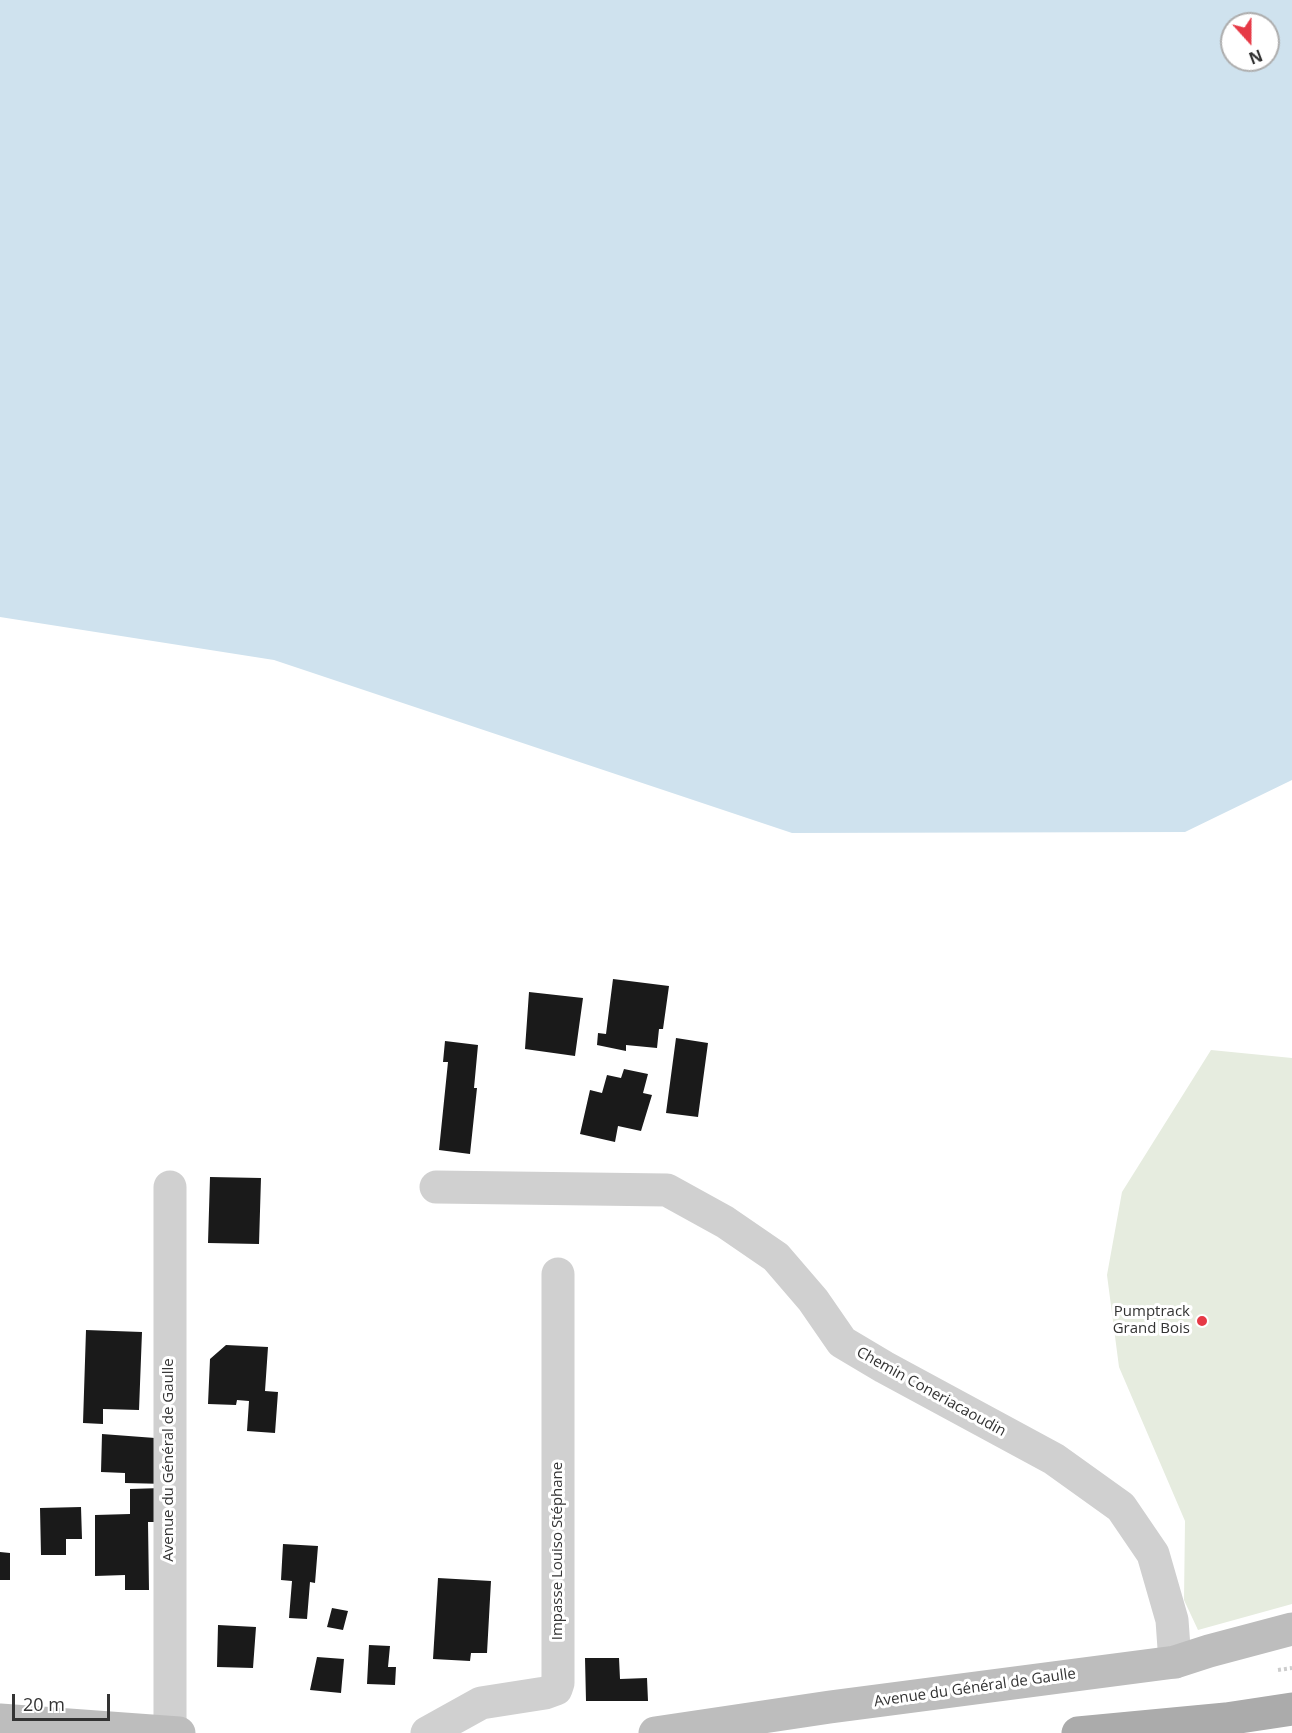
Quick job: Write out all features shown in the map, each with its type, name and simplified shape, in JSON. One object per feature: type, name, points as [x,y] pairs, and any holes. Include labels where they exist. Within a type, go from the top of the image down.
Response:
[{"type":"main road","name":"Avenue du Général de Gaulle","points":[[655,1733],[1175,1662],[1292,1629]]},
{"type":"main road","points":[[1078,1733],[1227,1719],[1292,1709]]},
{"type":"main road","points":[[1227,1719],[1292,1730]]},
{"type":"main road","name":"Avenue du Général de Gaulle","points":[[0,1720],[174,1733]]},
{"type":"street","name":"Avenue du Général de Gaulle","points":[[170,1187],[174,1733]]},
{"type":"street","name":"Chemin Coneriacaoudin","points":[[436,1187],[667,1190],[725,1222],[776,1257],[813,1300],[842,1342],[1054,1459],[1121,1507],[1153,1554],[1172,1620],[1175,1662]]},
{"type":"street","name":"Impasse Louiso Stéphane","points":[[427,1733],[481,1703],[545,1693],[556,1689],[558,1683],[558,1274]]},
{"type":"shaded area","name":"Pumptrack Grand Bois","points":[[1211,1050],[1292,1058],[1292,1604],[1198,1630],[1184,1600],[1185,1521],[1119,1367],[1107,1275],[1122,1192]]},
{"type":"water","points":[[0,0],[1292,0],[1292,780],[1185,832],[792,833],[274,660],[0,617]]},
{"type":"building","points":[[613,979],[669,986],[663,1029],[659,1029],[657,1048],[626,1045],[626,1051],[597,1045],[598,1033],[606,1034]]},
{"type":"building","points":[[529,992],[583,998],[575,1056],[525,1049]]},
{"type":"building","points":[[676,1038],[708,1043],[698,1117],[666,1113]]},
{"type":"building","points":[[445,1041],[478,1045],[474,1088],[477,1088],[470,1154],[439,1150],[448,1062],[443,1062]]},
{"type":"building","points":[[624,1069],[648,1074],[643,1093],[652,1095],[641,1131],[618,1126],[615,1142],[580,1134],[590,1090],[602,1093],[607,1075],[621,1078]]},
{"type":"building","points":[[210,1177],[261,1178],[259,1244],[208,1243]]},
{"type":"building","points":[[86,1330],[142,1332],[139,1410],[103,1409],[103,1424],[83,1423]]},
{"type":"building","points":[[226,1345],[268,1347],[265,1391],[278,1392],[275,1433],[247,1431],[249,1401],[237,1400],[236,1405],[208,1404],[210,1359]]},
{"type":"building","points":[[102,1434],[155,1438],[167,1484],[125,1483],[125,1473],[101,1472]]},
{"type":"building","points":[[162,1488],[162,1522],[148,1522],[149,1590],[125,1590],[125,1575],[95,1576],[95,1515],[130,1514],[130,1489]]},
{"type":"building","points":[[81,1507],[82,1539],[66,1539],[66,1555],[41,1555],[40,1508]]},
{"type":"building","points":[[283,1544],[318,1546],[315,1583],[310,1582],[307,1619],[289,1618],[292,1581],[281,1580]]},
{"type":"building","points":[[0,1552],[10,1553],[10,1580],[0,1580]]},
{"type":"building","points":[[438,1578],[491,1581],[487,1653],[471,1653],[470,1661],[433,1659]]},
{"type":"building","points":[[332,1608],[348,1611],[343,1630],[327,1627]]},
{"type":"building","points":[[218,1625],[256,1627],[253,1668],[217,1667]]},
{"type":"building","points":[[369,1645],[390,1646],[388,1667],[396,1667],[395,1685],[367,1684]]},
{"type":"building","points":[[317,1657],[344,1659],[341,1693],[310,1690]]},
{"type":"building","points":[[585,1658],[619,1658],[620,1679],[647,1678],[648,1701],[586,1701]]},
{"type":"place","name":"Pumptrack Grand Bois","points":[[1202,1321]]}]
